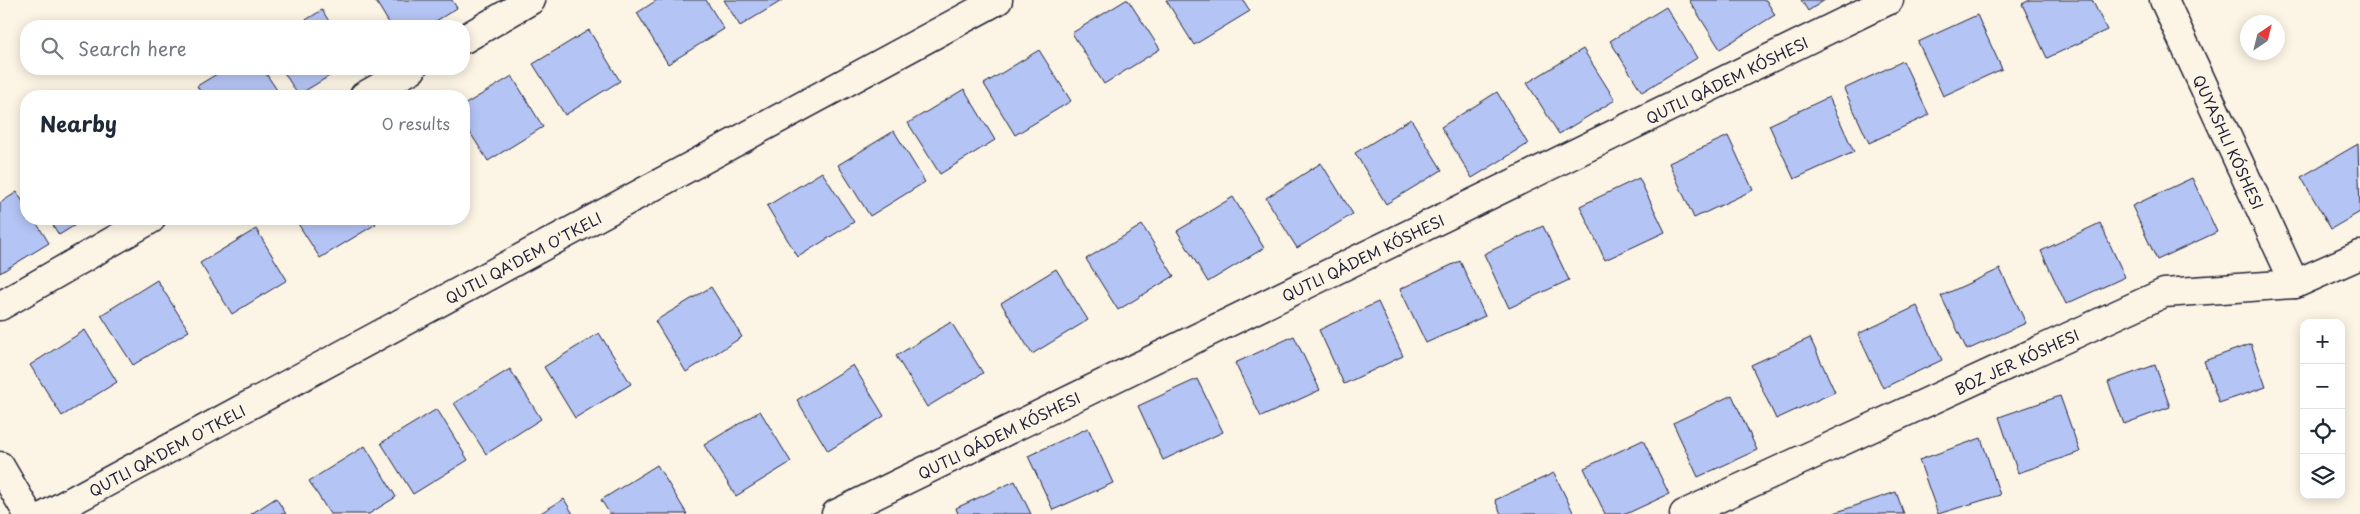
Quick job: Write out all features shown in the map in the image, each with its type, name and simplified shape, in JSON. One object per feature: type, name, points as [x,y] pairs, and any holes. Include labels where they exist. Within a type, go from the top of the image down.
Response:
[{"type":"street","points":[[470,36],[531,0]]},
{"type":"street","name":"QUTLI QA'DEM O'TKELI","points":[[48,514],[998,0]]},
{"type":"street","points":[[836,514],[1889,0]]},
{"type":"street","points":[[2164,0],[2295,284]]},
{"type":"street","points":[[375,90],[401,75]]},
{"type":"street","points":[[0,306],[141,225]]},
{"type":"street","name":"BOZ JER KÓSHESI","points":[[1684,514],[2164,293],[2295,284],[2360,254]]},
{"type":"street","points":[[0,466],[28,514]]},
{"type":"building","points":[[375,0],[452,0],[457,8],[438,20],[387,20]]},
{"type":"building","points":[[657,0],[706,0],[724,29],[668,64],[637,13]]},
{"type":"building","points":[[724,0],[783,0],[740,26]]},
{"type":"building","points":[[1128,0],[1160,49],[1104,84],[1072,33]]},
{"type":"building","points":[[1166,0],[1243,0],[1250,11],[1194,45]]},
{"type":"building","points":[[1689,0],[1766,0],[1775,15],[1720,49]]},
{"type":"building","points":[[1801,0],[1825,0],[1808,11]]},
{"type":"building","points":[[2030,0],[2092,0],[2107,30],[2047,58],[2022,4]]},
{"type":"building","points":[[1666,7],[1697,58],[1642,92],[1610,41]]},
{"type":"building","points":[[322,10],[328,20],[306,20]]},
{"type":"building","points":[[1977,15],[2002,69],[1943,96],[1918,42]]},
{"type":"building","points":[[589,30],[620,81],[565,115],[533,64]]},
{"type":"building","points":[[1583,49],[1615,100],[1559,134],[1527,83]]},
{"type":"building","points":[[1039,50],[1071,101],[1015,135],[984,84]]},
{"type":"building","points":[[1903,61],[1929,115],[1869,143],[1844,89]]},
{"type":"building","points":[[215,75],[267,75],[277,90],[199,90],[197,86]]},
{"type":"building","points":[[286,75],[331,75],[306,90],[295,90]]},
{"type":"building","points":[[512,76],[543,127],[488,161],[470,132],[470,101]]},
{"type":"building","points":[[964,89],[995,140],[940,174],[908,123]]},
{"type":"building","points":[[1497,92],[1528,144],[1472,178],[1441,127]]},
{"type":"building","points":[[1829,97],[1854,152],[1794,179],[1769,125]]},
{"type":"building","points":[[1411,119],[1442,170],[1386,204],[1355,153]]},
{"type":"building","points":[[894,131],[925,182],[870,216],[838,165]]},
{"type":"building","points":[[1728,136],[1753,190],[1694,218],[1669,163]]},
{"type":"building","points":[[2358,144],[2360,212],[2331,229],[2301,177]]},
{"type":"building","points":[[1321,163],[1353,214],[1297,248],[1266,198]]},
{"type":"building","points":[[822,172],[854,222],[798,257],[767,206]]},
{"type":"building","points":[[1639,178],[1665,232],[1605,260],[1580,206]]},
{"type":"building","points":[[2192,178],[2217,232],[2157,260],[2132,206]]},
{"type":"building","points":[[17,192],[20,197],[20,225],[38,225],[49,243],[0,273],[0,203]]},
{"type":"building","points":[[1233,197],[1264,248],[1208,282],[1177,231]]},
{"type":"building","points":[[2100,223],[2125,277],[2066,304],[2041,251]]},
{"type":"building","points":[[53,225],[75,225],[59,235]]},
{"type":"building","points":[[299,225],[374,225],[320,258]]},
{"type":"building","points":[[1142,225],[1174,276],[1118,310],[1086,259]]},
{"type":"building","points":[[1543,226],[1569,280],[1509,308],[1484,254]]},
{"type":"building","points":[[256,229],[287,280],[232,314],[200,263]]},
{"type":"building","points":[[1460,261],[1485,316],[1426,343],[1400,289]]},
{"type":"building","points":[[1056,269],[1088,320],[1032,354],[1001,303]]},
{"type":"building","points":[[2000,269],[2026,323],[1967,350],[1941,296]]},
{"type":"building","points":[[157,280],[189,331],[133,365],[101,315]]},
{"type":"building","points":[[711,287],[742,337],[686,372],[655,321]]},
{"type":"building","points":[[1378,302],[1403,356],[1344,384],[1319,330]]},
{"type":"building","points":[[1917,306],[1942,360],[1883,388],[1858,334]]},
{"type":"building","points":[[951,322],[983,373],[927,407],[896,356]]},
{"type":"building","points":[[85,330],[117,382],[62,416],[30,365]]},
{"type":"building","points":[[599,333],[631,384],[575,418],[544,367]]},
{"type":"building","points":[[1294,336],[1320,390],[1261,417],[1235,363]]},
{"type":"building","points":[[1810,338],[1835,392],[1776,419],[1751,365]]},
{"type":"building","points":[[2251,344],[2266,387],[2219,403],[2204,361]]},
{"type":"building","points":[[853,365],[884,416],[828,451],[797,400]]},
{"type":"building","points":[[2155,365],[2170,407],[2124,424],[2108,382]]},
{"type":"building","points":[[510,369],[541,419],[486,454],[454,403]]},
{"type":"building","points":[[1197,379],[1223,432],[1163,460],[1138,406]]},
{"type":"building","points":[[1732,395],[1757,450],[1698,477],[1673,423]]},
{"type":"building","points":[[2060,396],[2080,452],[2018,473],[1999,417]]},
{"type":"building","points":[[437,409],[468,460],[413,494],[381,443]]},
{"type":"building","points":[[760,411],[791,462],[736,496],[704,445]]},
{"type":"building","points":[[1088,428],[1113,483],[1053,510],[1028,456]]},
{"type":"building","points":[[1981,438],[2000,495],[1938,514],[1919,460]]},
{"type":"building","points":[[1643,440],[1669,494],[1626,514],[1605,514],[1584,468]]},
{"type":"building","points":[[365,446],[396,497],[369,514],[330,514],[309,481]]},
{"type":"building","points":[[657,465],[687,514],[610,514],[601,500]]},
{"type":"building","points":[[1554,473],[1574,514],[1501,514],[1495,500]]},
{"type":"building","points":[[1015,481],[1031,514],[958,514],[956,508]]},
{"type":"building","points":[[1896,492],[1904,514],[1834,513]]},
{"type":"building","points":[[276,498],[286,514],[251,514]]},
{"type":"building","points":[[564,499],[573,514],[539,514]]}]
